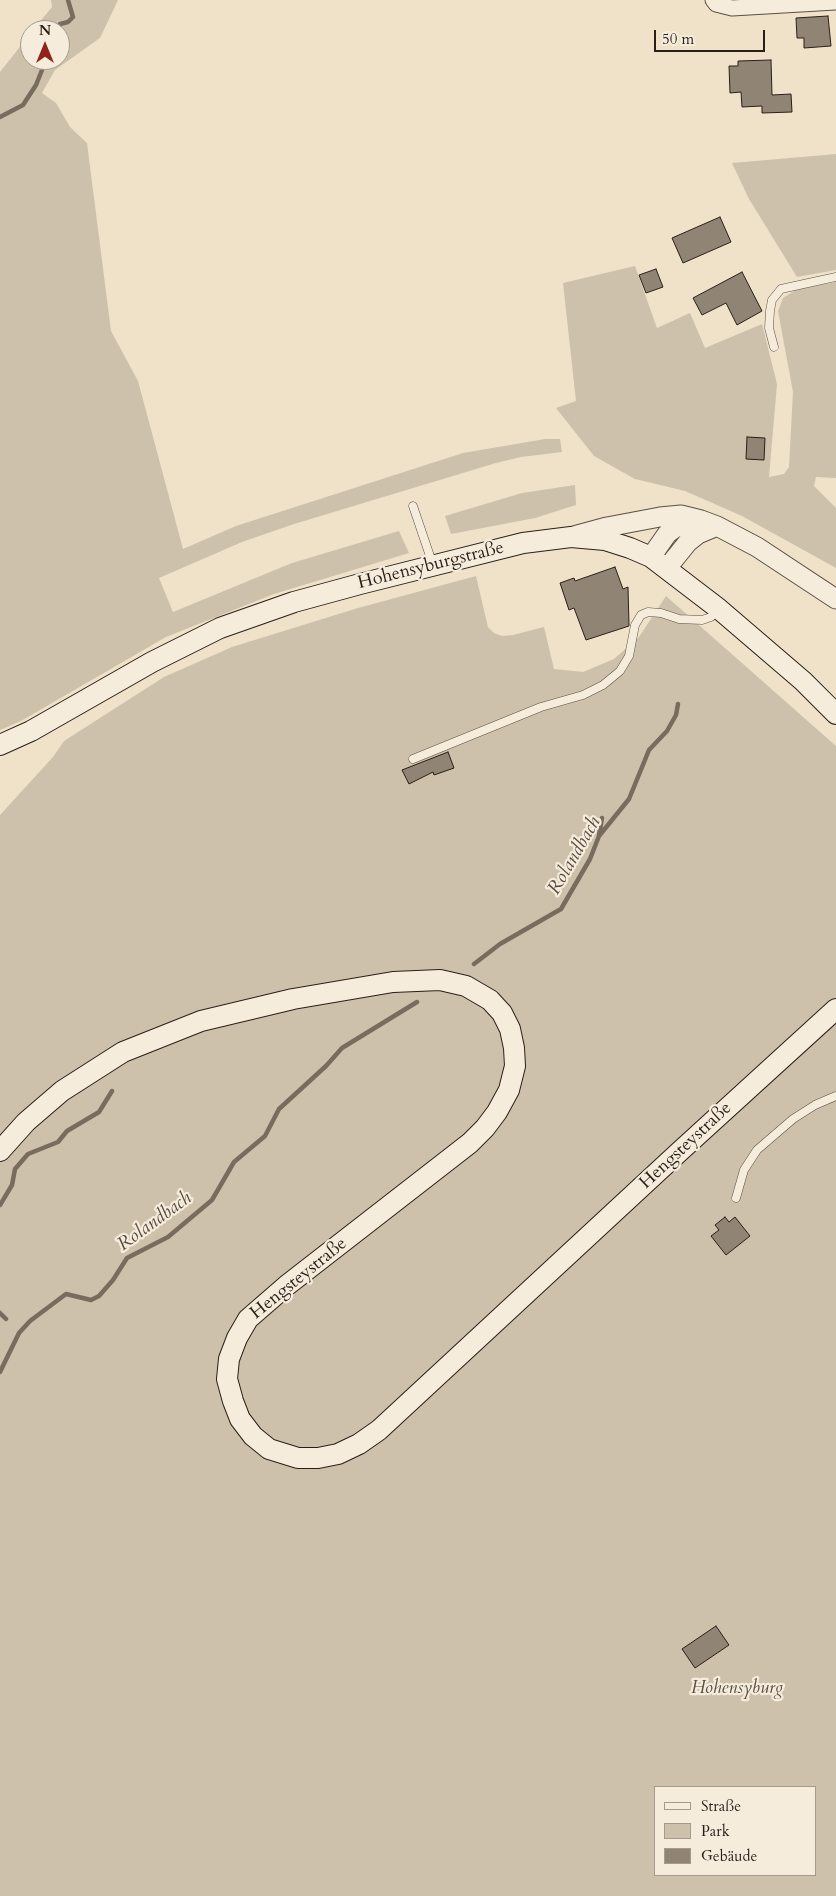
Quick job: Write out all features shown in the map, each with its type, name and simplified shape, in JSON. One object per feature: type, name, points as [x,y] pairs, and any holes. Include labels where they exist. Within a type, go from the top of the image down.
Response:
[{"type":"main road","name":"Hohensyburgstraße","points":[[0,745],[31,731],[152,662],[220,628],[294,602],[433,565],[522,543],[570,537],[605,540],[630,548],[659,562],[719,609],[803,681],[836,714]]},
{"type":"main road","name":"Hengsteystraße","points":[[0,1151],[26,1122],[62,1091],[123,1052],[201,1022],[293,999],[393,982],[440,980],[466,986],[490,1000],[502,1013],[510,1029],[514,1048],[515,1066],[508,1090],[497,1112],[470,1143],[286,1286],[248,1319],[237,1338],[229,1358],[227,1379],[232,1401],[240,1419],[253,1436],[269,1449],[298,1458],[318,1458],[338,1454],[360,1444],[379,1430],[836,1008]]},
{"type":"street","points":[[713,0],[716,4],[732,8],[836,2]]},
{"type":"street","points":[[570,537],[607,527],[681,515],[709,523],[757,547],[836,599]]},
{"type":"street","points":[[659,562],[667,534],[675,528],[709,523]]},
{"type":"lane","points":[[774,346],[769,328],[770,312],[772,300],[781,289],[836,277]]},
{"type":"lane","points":[[413,506],[433,565]]},
{"type":"lane","points":[[413,759],[541,706],[583,695],[603,685],[620,671],[629,656],[635,625],[641,614],[648,612],[661,613],[679,619],[702,620],[711,617],[719,609]]},
{"type":"lane","points":[[736,1198],[744,1170],[757,1150],[793,1119],[814,1106],[836,1096]]},
{"type":"green space","points":[[51,0],[118,0],[100,38],[70,59],[70,20],[41,20],[52,7]]},
{"type":"green space","points":[[20,47],[20,70],[55,70],[42,93],[56,103],[70,127],[87,143],[111,331],[138,381],[183,549],[236,526],[463,453],[545,439],[560,439],[562,452],[521,457],[496,463],[294,524],[242,542],[159,578],[173,612],[292,563],[399,531],[409,553],[274,594],[166,637],[21,721],[0,730],[0,72]]},
{"type":"green space","points":[[836,154],[836,270],[797,277],[749,199],[732,163]]},
{"type":"green space","points":[[635,266],[657,328],[690,313],[705,348],[762,324],[777,384],[769,477],[784,474],[789,467],[793,392],[778,311],[783,298],[797,289],[836,282],[836,478],[816,477],[814,486],[836,508],[836,568],[742,516],[685,491],[635,479],[594,456],[556,408],[576,401],[563,283]]},
{"type":"green space","points":[[575,485],[576,505],[535,518],[451,534],[445,516],[522,493]]},
{"type":"green space","name":"Hohensyburg","points":[[476,576],[488,627],[494,633],[502,636],[513,635],[544,627],[554,669],[583,672],[614,659],[639,637],[666,596],[836,746],[836,1896],[0,1896],[0,815],[53,757],[64,741],[164,677],[232,647],[358,608]]},
{"type":"building","points":[[828,16],[831,46],[804,48],[804,38],[797,38],[796,18]]},
{"type":"building","points":[[771,60],[772,95],[791,94],[792,112],[762,113],[762,106],[742,107],[741,92],[730,93],[729,66],[738,66],[738,61]]},
{"type":"building","points":[[720,217],[731,242],[683,263],[672,238]]},
{"type":"building","points":[[656,269],[663,287],[646,293],[639,275]]},
{"type":"building","points":[[742,272],[762,311],[737,325],[726,303],[702,315],[693,298]]},
{"type":"building","points":[[747,437],[765,438],[764,460],[746,459]]},
{"type":"building","points":[[615,567],[623,589],[628,587],[629,626],[586,640],[574,608],[569,610],[560,583],[574,578],[575,581]]},
{"type":"building","points":[[448,752],[454,768],[434,775],[433,772],[409,784],[402,770]]},
{"type":"building","points":[[725,1217],[729,1222],[735,1217],[750,1236],[726,1255],[711,1236],[719,1230],[715,1225]]},
{"type":"building","points":[[716,1626],[729,1645],[695,1668],[682,1649]]},
{"type":"waterway","points":[[68,0],[73,17],[70,20]]},
{"type":"waterway","points":[[0,117],[23,105],[36,85],[42,70]]},
{"type":"waterway","name":"Rolandbach","points":[[474,964],[500,944],[561,909],[590,859],[599,836],[629,799],[649,750],[667,731],[676,715],[678,704]]},
{"type":"waterway","points":[[599,835],[602,818]]},
{"type":"waterway","name":"Rolandbach","points":[[0,1372],[19,1333],[30,1321],[66,1294],[91,1300],[99,1296],[113,1280],[127,1258],[168,1237],[212,1200],[234,1162],[265,1136],[279,1109],[326,1066],[342,1048],[417,1002]]},
{"type":"waterway","points":[[0,1205],[12,1185],[15,1169],[28,1154],[58,1142],[67,1131],[99,1112],[112,1091]]},
{"type":"waterway","points":[[0,1313],[6,1319]]}]
